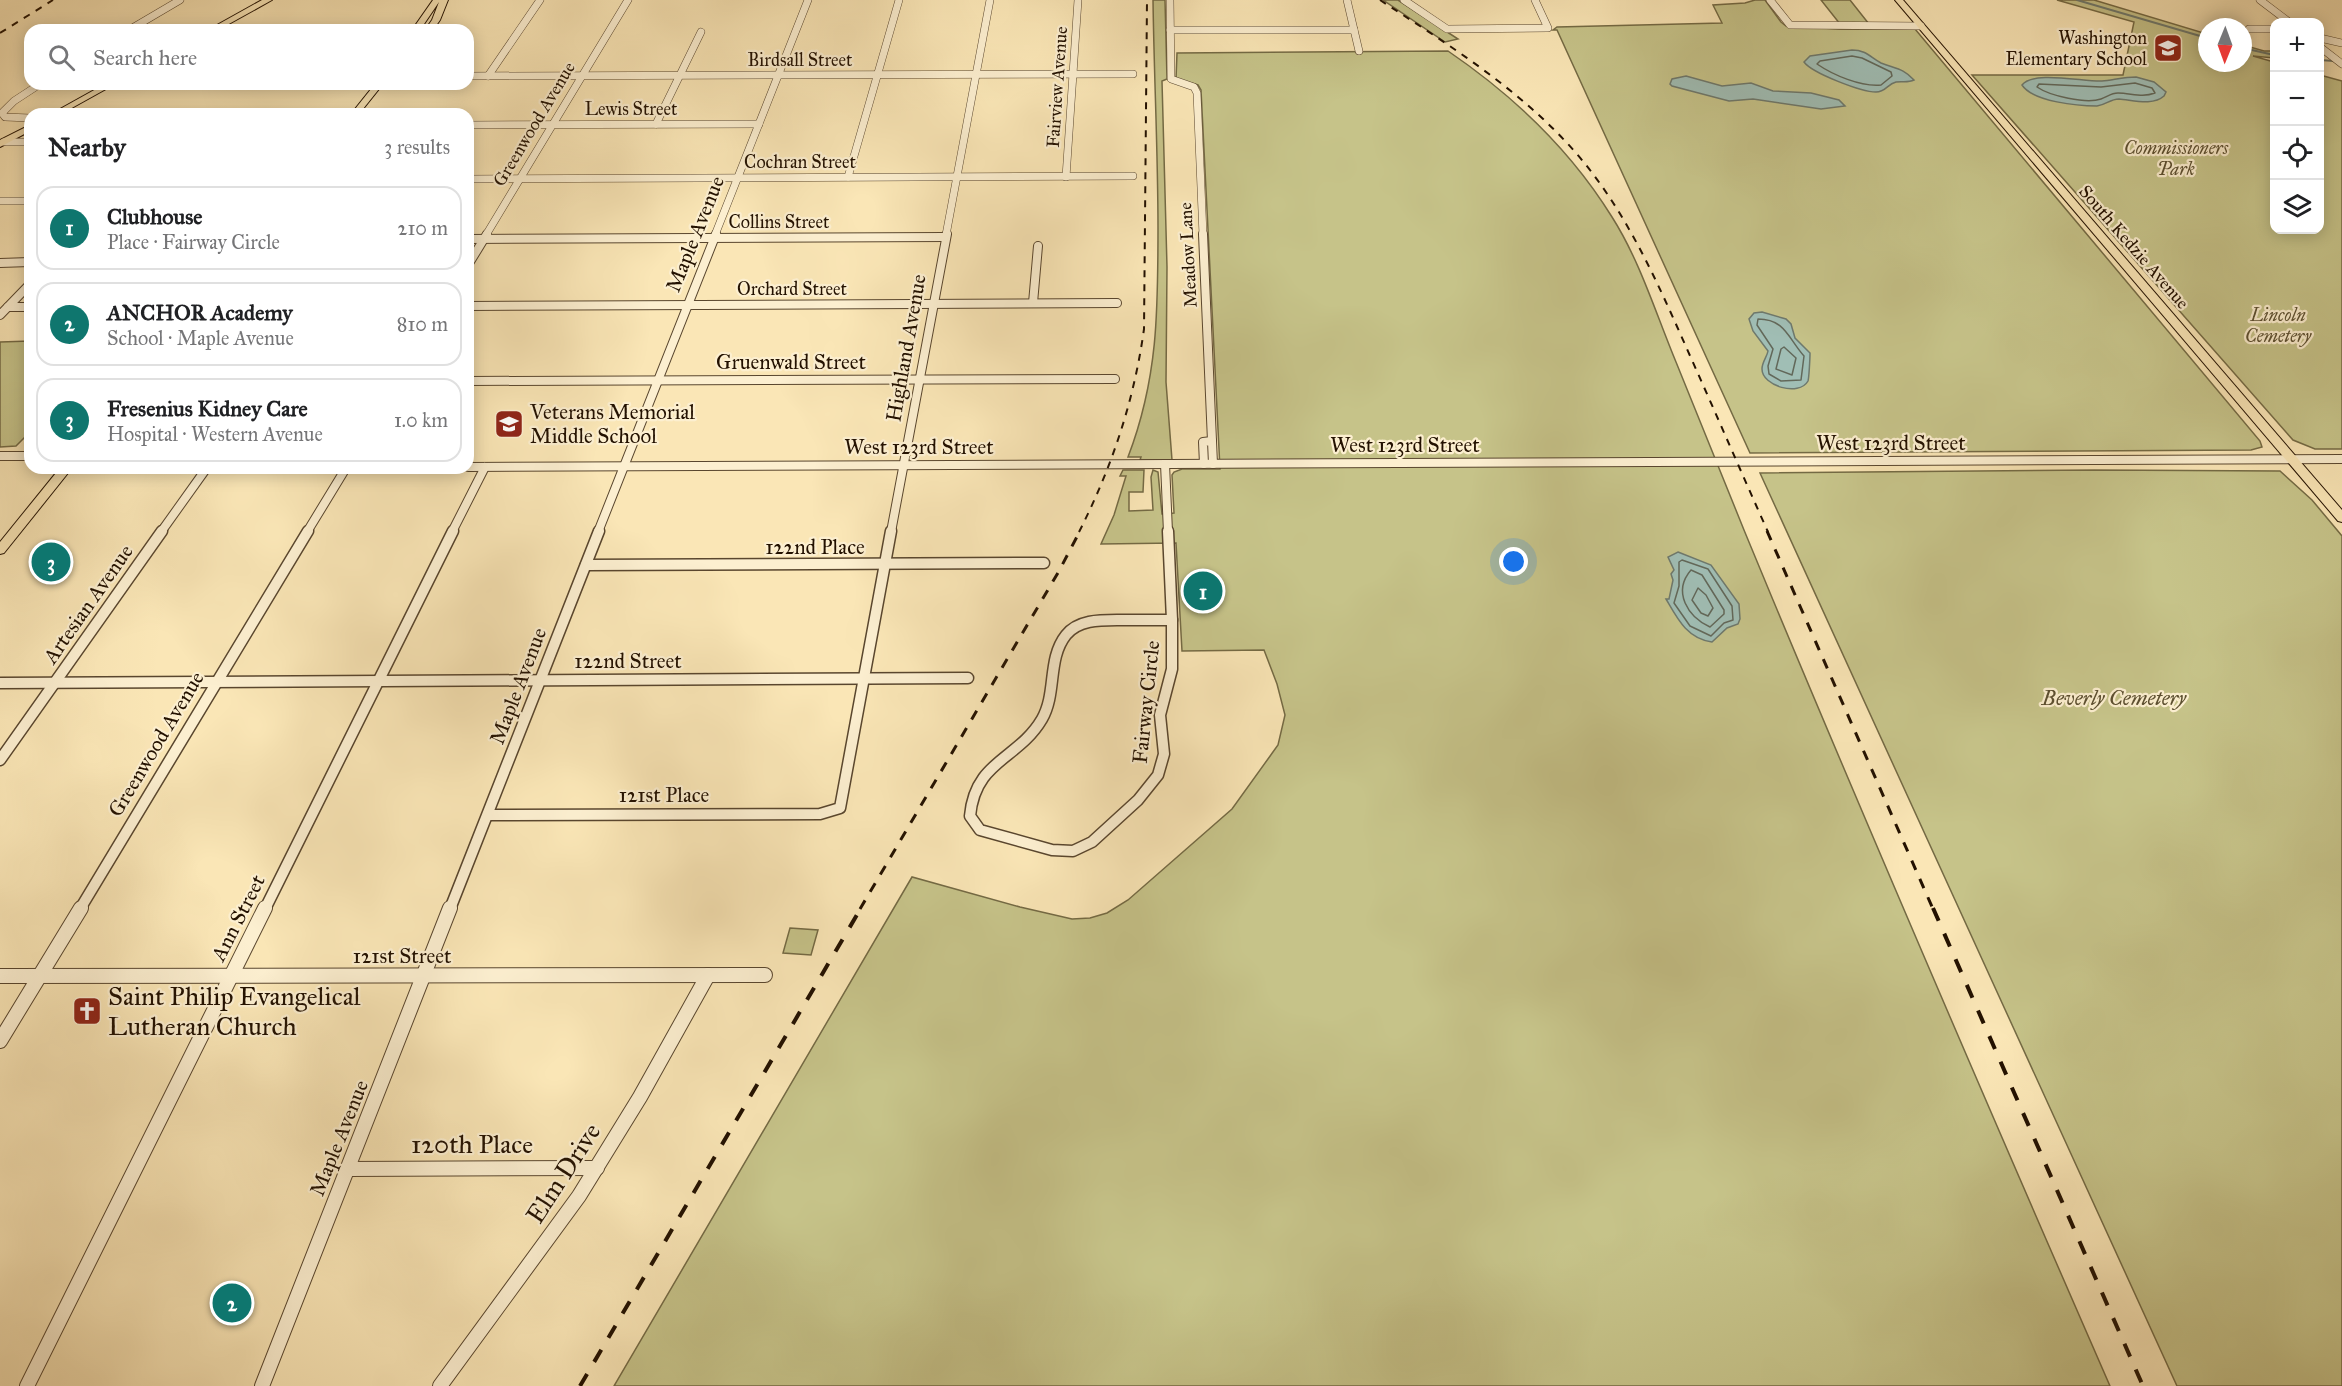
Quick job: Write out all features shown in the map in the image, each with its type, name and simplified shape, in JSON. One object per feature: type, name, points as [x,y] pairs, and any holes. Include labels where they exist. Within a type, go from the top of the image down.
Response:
[{"type":"main road","points":[[420,24],[437,0]]},
{"type":"main road","points":[[436,20],[444,0]]},
{"type":"main road","points":[[433,24],[456,0]]},
{"type":"main road","name":"South Kedzie Avenue","points":[[1899,0],[2342,518]]},
{"type":"main road","points":[[223,24],[266,1]]},
{"type":"main road","points":[[66,108],[100,90]]},
{"type":"main road","points":[[360,108],[375,90]]},
{"type":"main road","points":[[2,143],[24,131]]},
{"type":"main road","points":[[0,550],[61,474]]},
{"type":"street","points":[[139,24],[180,0]]},
{"type":"street","points":[[488,76],[540,0]]},
{"type":"street","name":"Greenwood Avenue","points":[[474,256],[628,0]]},
{"type":"street","name":"Maple Avenue","points":[[262,1386],[808,0]]},
{"type":"street","points":[[848,177],[899,0]]},
{"type":"street","name":"Highland Avenue","points":[[840,808],[990,0]]},
{"type":"street","name":"Fairview Avenue","points":[[1066,177],[1078,0]]},
{"type":"street","points":[[1170,0],[1170,30],[1354,30]]},
{"type":"street","points":[[1347,0],[1359,51]]},
{"type":"street","points":[[1404,0],[1447,29],[1548,28],[1535,0]]},
{"type":"street","points":[[1770,0],[1790,26],[1922,26]]},
{"type":"street","points":[[2260,0],[2284,18]]},
{"type":"street","points":[[2252,29],[2270,29]]},
{"type":"street","name":"Meadow Lane","points":[[1170,30],[1171,76],[1175,82],[1191,86],[1197,93],[1208,464]]},
{"type":"street","points":[[656,124],[701,32]]},
{"type":"street","points":[[2324,39],[2342,43]]},
{"type":"street","points":[[2324,51],[2339,62]]},
{"type":"street","name":"Birdsall Street","points":[[474,76],[1132,74]]},
{"type":"street","points":[[24,118],[5,117],[2,114],[14,101],[31,90]]},
{"type":"street","name":"Lewis Street","points":[[474,125],[759,124]]},
{"type":"street","points":[[2,143],[24,142]]},
{"type":"street","name":"Cochran Street","points":[[474,179],[1133,177]]},
{"type":"street","points":[[0,201],[24,201]]},
{"type":"street","name":"Collins Street","points":[[474,238],[946,237]]},
{"type":"street","points":[[1033,303],[1038,246]]},
{"type":"street","points":[[0,263],[24,262]]},
{"type":"street","points":[[0,315],[24,291]]},
{"type":"street","name":"Orchard Street","points":[[474,306],[1117,303]]},
{"type":"street","points":[[8,308],[24,307]]},
{"type":"street","name":"Gruenwald Street","points":[[474,381],[1115,379]]},
{"type":"street","points":[[0,456],[24,456]]},
{"type":"street","name":"West 123rd Street","points":[[474,467],[2342,459]]},
{"type":"street","name":"Fairway Circle","points":[[1165,464],[1172,620],[1172,669],[1160,715],[1164,754],[1158,775],[1138,800],[1092,842],[1073,851],[1052,850],[980,830],[970,816],[977,785],[1028,739],[1044,717],[1051,693],[1055,654],[1067,634],[1090,621],[1172,620]]},
{"type":"street","name":"Ann Street","points":[[27,1386],[485,467]]},
{"type":"street","name":"Artesian Avenue","points":[[0,760],[202,474]]},
{"type":"street","name":"Greenwood Avenue","points":[[0,1041],[342,474]]},
{"type":"street","name":"122nd Place","points":[[586,566],[1044,563]]},
{"type":"street","name":"122nd Street","points":[[0,683],[968,678]]},
{"type":"street","name":"121st Place","points":[[488,815],[820,814],[840,808]]},
{"type":"street","name":"Elm Drive","points":[[440,1386],[538,1256],[597,1168],[662,1059],[708,975]]},
{"type":"street","name":"121st Street","points":[[0,976],[765,975]]},
{"type":"street","name":"120th Place","points":[[348,1169],[597,1168]]},
{"type":"green space","points":[[1153,0],[1165,0],[1167,79],[1162,81],[1167,267],[1166,382],[1172,460],[1140,460],[1141,457],[1128,457],[1138,428],[1151,372],[1156,316],[1158,200]]},
{"type":"green space","points":[[1383,0],[1398,0],[1458,39],[1445,42]]},
{"type":"green space","points":[[1765,0],[1786,26],[1915,29],[2260,441],[2262,447],[2251,450],[1750,453],[1557,30],[1553,30],[1557,27],[1722,23],[1713,5]]},
{"type":"green space","points":[[1821,0],[1850,0],[1869,24],[1840,24]]},
{"type":"green space","name":"Commissioners Park","points":[[2057,0],[2094,0],[2198,31],[2198,72],[2252,72],[2252,48],[2270,51],[2270,58],[2253,56],[2270,61],[2270,234],[2324,234],[2324,76],[2342,81],[2342,449],[2315,449],[2293,440],[1972,75],[2123,75],[2134,22]]},
{"type":"green space","points":[[1448,51],[1496,86],[1559,146],[1596,192],[1631,251],[1814,699],[2110,1386],[614,1386],[912,877],[1072,919],[1090,918],[1107,913],[1128,900],[1232,809],[1278,745],[1285,715],[1277,684],[1264,650],[1182,651],[1176,543],[1101,544],[1114,515],[1126,476],[1120,476],[1123,470],[1144,470],[1143,492],[1129,492],[1129,511],[1153,510],[1151,477],[1153,470],[1158,472],[1162,514],[1174,513],[1172,475],[1174,472],[1182,469],[1220,469],[1201,90],[1198,85],[1176,79],[1177,53]]},
{"type":"green space","points":[[24,341],[24,438],[16,446],[0,447],[0,342]]},
{"type":"green space","name":"Beverly Cemetery","points":[[2280,471],[2312,500],[2342,536],[2342,1386],[2177,1386],[1760,473]]},
{"type":"green space","points":[[790,928],[818,930],[811,955],[783,953]]},
{"type":"water","points":[[1857,50],[1881,63],[1903,71],[1914,80],[1893,83],[1879,92],[1869,91],[1826,76],[1804,62],[1810,56]]},
{"type":"water","points":[[1686,76],[1722,86],[1751,83],[1773,91],[1811,93],[1839,100],[1845,106],[1821,109],[1753,99],[1729,101],[1670,84],[1672,79]]},
{"type":"water","points":[[2047,77],[2102,81],[2136,77],[2154,82],[2166,92],[2164,96],[2149,102],[2119,99],[2097,106],[2079,105],[2046,99],[2028,91],[2022,85],[2037,78]]},
{"type":"water","points":[[1762,312],[1786,319],[1791,324],[1795,338],[1810,353],[1808,381],[1803,386],[1789,389],[1774,384],[1764,375],[1762,366],[1768,351],[1753,331],[1749,319],[1754,313]]},
{"type":"water","points":[[1678,552],[1711,565],[1739,604],[1738,624],[1727,628],[1712,642],[1689,632],[1666,599],[1669,599],[1673,580],[1671,574],[1674,570],[1668,557]]},
{"type":"waterway","points":[[2077,0],[2198,35]]},
{"type":"waterway","points":[[2252,50],[2270,54]]},
{"type":"waterway","points":[[2324,60],[2334,61]]},
{"type":"railway","points":[[0,33],[53,0]]},
{"type":"railway","points":[[1079,532],[1102,483],[1120,433],[1128,408],[1144,329],[1147,0]]},
{"type":"railway","points":[[1380,0],[1458,52],[1508,89],[1555,130],[1595,176],[1627,225],[1654,277],[1768,532]]},
{"type":"railway","points":[[860,909],[1059,571],[1080,531]]},
{"type":"railway","points":[[1767,531],[1933,909]]},
{"type":"railway","points":[[580,1386],[861,908]]},
{"type":"railway","points":[[1933,908],[2143,1386]]},
{"type":"place","name":"Washington Elementary School","points":[[2168,48]]},
{"type":"place","name":"Veterans Memorial Middle School","points":[[509,424]]},
{"type":"place","name":"Fresenius Kidney Care","points":[[51,562]]},
{"type":"place","name":"Clubhouse","points":[[1203,591]]},
{"type":"place","name":"Saint Philip Evangelical Lutheran Church","points":[[87,1011]]},
{"type":"place","name":"ANCHOR Academy","points":[[232,1303]]},
{"type":"park label","name":"Lincoln Cemetery","points":[[2278,325]]}]
